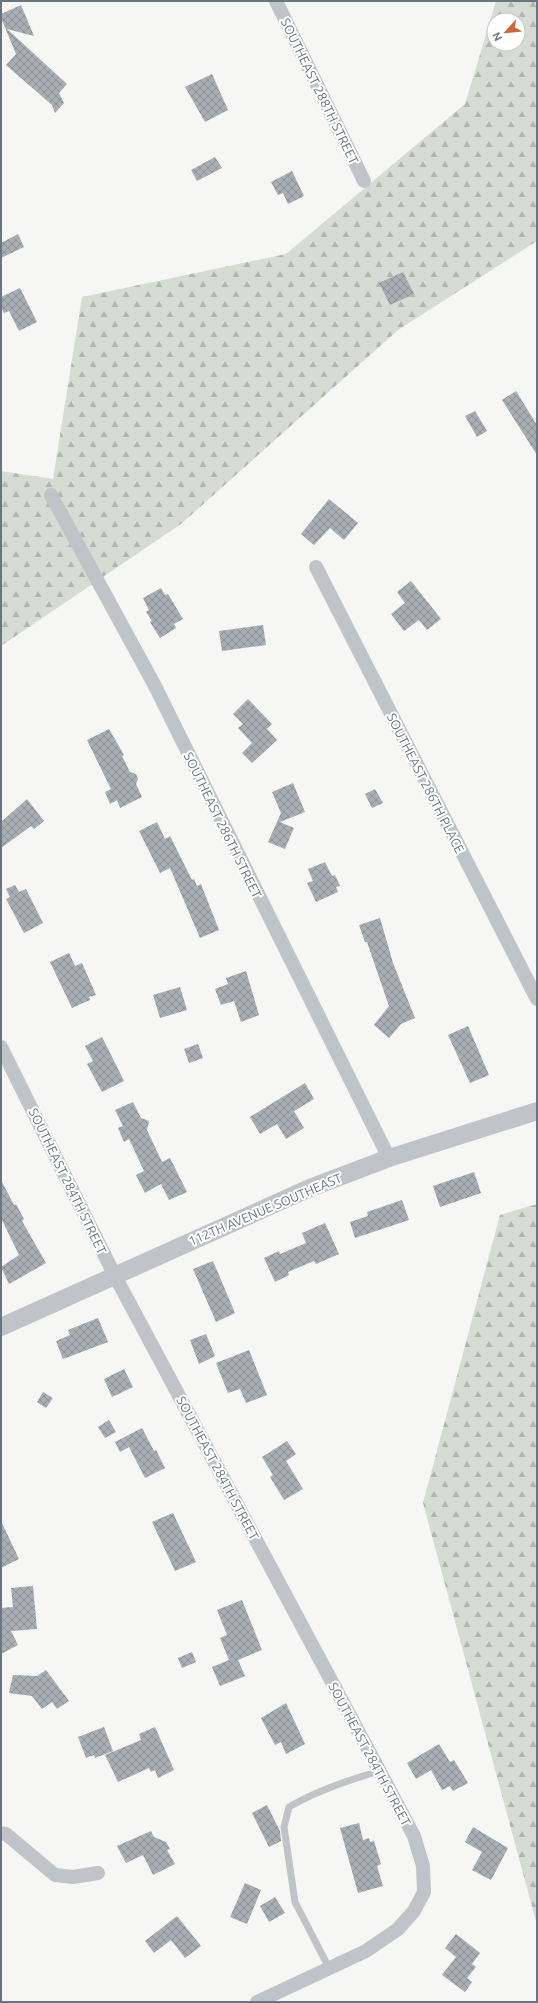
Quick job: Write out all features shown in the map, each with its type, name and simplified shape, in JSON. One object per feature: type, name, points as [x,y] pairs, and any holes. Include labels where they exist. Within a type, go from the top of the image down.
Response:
[{"type":"street","name":"SOUTHEAST 288TH STREET","points":[[276,1],[364,181]]},
{"type":"street","name":"SOUTHEAST 286TH STREET","points":[[51,496],[155,686],[389,1158]]},
{"type":"street","name":"SOUTHEAST 286TH PLACE","points":[[316,566],[537,999]]},
{"type":"street","name":"SOUTHEAST 284TH STREET","points":[[1,1047],[115,1276],[414,1836],[423,1866],[424,1892],[414,1911],[398,1929],[366,1951],[329,1968]]},
{"type":"street","name":"112TH AVENUE SOUTHEAST","points":[[1,1327],[310,1188],[389,1158],[537,1111]]},
{"type":"street","points":[[1,1833],[6,1834],[55,1875],[73,1877],[98,1873]]},
{"type":"street","points":[[257,2002],[329,1968]]},
{"type":"lane","points":[[329,1968],[295,1902],[284,1827],[289,1807],[340,1782],[380,1771]]},
{"type":"green space","points":[[496,1],[537,1],[537,241],[398,330],[181,524],[1,646],[1,471],[53,479],[82,297],[286,254],[465,104],[486,34],[486,52],[526,52],[526,12],[493,12]]},
{"type":"green space","points":[[537,1204],[537,1925],[423,1503],[500,1215]]},
{"type":"building","points":[[21,5],[34,36],[7,29],[67,84],[59,93],[64,103],[55,113],[52,105],[6,65],[16,54],[1,18],[1,14]]},
{"type":"building","points":[[212,74],[228,110],[205,122],[185,87]]},
{"type":"building","points":[[215,157],[222,168],[197,181],[191,170]]},
{"type":"building","points":[[292,171],[304,196],[288,204],[283,193],[278,195],[271,182]]},
{"type":"building","points":[[18,234],[24,247],[1,258],[1,243]]},
{"type":"building","points":[[403,272],[414,294],[390,305],[379,283]]},
{"type":"building","points":[[20,288],[37,322],[19,331],[9,311],[4,313],[1,307],[1,297]]},
{"type":"building","points":[[516,391],[537,425],[537,455],[502,400]]},
{"type":"building","points":[[475,411],[487,431],[477,437],[465,416]]},
{"type":"building","points":[[329,499],[358,523],[344,540],[330,528],[314,545],[301,534]]},
{"type":"building","points":[[411,581],[441,619],[427,630],[419,620],[404,631],[391,614],[405,603],[397,592]]},
{"type":"building","points":[[161,588],[165,595],[168,594],[183,619],[174,624],[176,628],[160,638],[150,622],[152,621],[146,612],[149,610],[143,598]]},
{"type":"building","points":[[263,625],[266,645],[222,651],[219,631]]},
{"type":"building","points":[[248,699],[272,724],[267,729],[277,740],[252,763],[242,753],[252,743],[238,728],[243,724],[233,714]]},
{"type":"building","points":[[109,729],[124,755],[122,756],[130,772],[136,774],[138,779],[136,784],[142,797],[120,808],[117,800],[110,804],[105,792],[111,789],[87,740]]},
{"type":"building","points":[[293,783],[305,812],[280,822],[294,828],[285,849],[268,842],[281,813],[272,792]]},
{"type":"building","points":[[375,789],[383,803],[372,808],[365,794]]},
{"type":"building","points":[[27,799],[44,821],[34,829],[31,826],[1,848],[1,822]]},
{"type":"building","points":[[157,822],[165,839],[170,836],[192,880],[194,879],[197,886],[201,884],[219,930],[200,938],[170,868],[160,873],[139,831]]},
{"type":"building","points":[[325,862],[332,876],[335,875],[340,886],[336,887],[338,892],[316,902],[307,883],[313,881],[308,869]]},
{"type":"building","points":[[15,885],[19,892],[26,889],[43,923],[24,933],[6,899],[10,897],[6,889]]},
{"type":"building","points":[[380,918],[393,963],[415,1018],[401,1024],[389,1038],[374,1025],[389,1006],[367,942],[365,942],[359,925]]},
{"type":"building","points":[[69,953],[75,966],[82,963],[96,995],[89,997],[90,1000],[72,1008],[50,962]]},
{"type":"building","points":[[246,971],[259,1015],[241,1022],[234,1001],[221,1005],[215,989],[228,984],[226,978]]},
{"type":"building","points":[[180,987],[187,1010],[160,1018],[153,995]]},
{"type":"building","points":[[468,1026],[489,1075],[470,1083],[448,1035]]},
{"type":"building","points":[[102,1037],[124,1081],[102,1092],[87,1064],[93,1061],[85,1046]]},
{"type":"building","points":[[198,1044],[203,1058],[189,1063],[184,1049]]},
{"type":"building","points":[[305,1083],[314,1099],[294,1111],[304,1128],[286,1139],[277,1124],[260,1134],[250,1117]]},
{"type":"building","points":[[133,1102],[141,1118],[149,1121],[147,1130],[162,1162],[170,1158],[187,1192],[169,1200],[161,1184],[145,1193],[136,1175],[144,1171],[129,1139],[124,1142],[118,1128],[123,1126],[115,1110]]},
{"type":"building","points":[[474,1172],[481,1193],[440,1207],[433,1186]]},
{"type":"building","points":[[1,1180],[14,1205],[16,1204],[24,1219],[22,1221],[46,1263],[9,1284],[1,1267],[19,1255],[1,1218]]},
{"type":"building","points":[[402,1200],[409,1220],[355,1238],[350,1222],[368,1216],[367,1212]]},
{"type":"building","points":[[325,1223],[339,1254],[316,1264],[314,1261],[288,1272],[289,1275],[275,1282],[264,1258],[279,1251],[280,1254],[306,1243],[302,1233]]},
{"type":"building","points":[[213,1261],[235,1313],[216,1322],[193,1269]]},
{"type":"building","points":[[98,1318],[108,1342],[63,1359],[56,1341],[70,1335],[68,1330]]},
{"type":"building","points":[[206,1334],[215,1356],[199,1364],[190,1340]]},
{"type":"building","points":[[249,1350],[267,1395],[246,1403],[240,1389],[228,1393],[216,1363]]},
{"type":"building","points":[[124,1369],[133,1387],[112,1397],[104,1379]]},
{"type":"building","points":[[43,1392],[53,1398],[46,1408],[37,1402]]},
{"type":"building","points":[[109,1420],[116,1432],[105,1438],[98,1427]]},
{"type":"building","points":[[142,1428],[165,1468],[145,1478],[129,1447],[120,1452],[115,1442]]},
{"type":"building","points":[[287,1441],[296,1454],[286,1461],[303,1489],[284,1500],[270,1477],[273,1475],[262,1457]]},
{"type":"building","points":[[173,1513],[196,1562],[175,1571],[152,1522]]},
{"type":"building","points":[[1,1521],[19,1559],[1,1568]]},
{"type":"building","points":[[33,1586],[37,1629],[11,1631],[18,1645],[1,1654],[1,1608],[13,1607],[11,1588]]},
{"type":"building","points":[[242,1600],[262,1650],[238,1660],[245,1676],[220,1686],[212,1667],[229,1660],[220,1638],[227,1635],[217,1610]]},
{"type":"building","points":[[192,1652],[196,1662],[182,1668],[178,1658]]},
{"type":"building","points":[[46,1670],[69,1701],[57,1709],[52,1702],[42,1709],[32,1696],[9,1693],[13,1675],[37,1676]]},
{"type":"building","points":[[286,1703],[305,1744],[286,1754],[281,1742],[275,1745],[261,1718]]},
{"type":"building","points":[[104,1727],[113,1751],[95,1758],[94,1755],[86,1758],[78,1737]]},
{"type":"building","points":[[155,1727],[174,1770],[158,1778],[155,1770],[151,1772],[149,1768],[118,1782],[105,1755],[141,1740],[139,1734]]},
{"type":"building","points":[[439,1744],[450,1762],[454,1760],[468,1783],[453,1791],[450,1786],[442,1790],[431,1770],[416,1779],[407,1763]]},
{"type":"building","points":[[267,1805],[280,1831],[281,1841],[269,1847],[252,1813]]},
{"type":"building","points":[[359,1823],[363,1840],[369,1838],[370,1842],[374,1841],[381,1864],[377,1866],[383,1886],[358,1893],[340,1828]]},
{"type":"building","points":[[473,1827],[508,1848],[491,1880],[472,1870],[482,1852],[465,1842]]},
{"type":"building","points":[[151,1831],[154,1837],[166,1842],[170,1849],[167,1850],[175,1864],[153,1875],[143,1855],[126,1863],[117,1846]]},
{"type":"building","points":[[245,1883],[261,1890],[247,1924],[230,1917]]},
{"type":"building","points":[[275,1897],[285,1913],[269,1922],[260,1906]]},
{"type":"building","points":[[177,1916],[201,1946],[185,1958],[171,1940],[154,1953],[145,1941]]},
{"type":"building","points":[[456,1934],[480,1953],[472,1964],[476,1967],[467,1978],[472,1982],[465,1992],[442,1975],[456,1957],[445,1948]]}]
